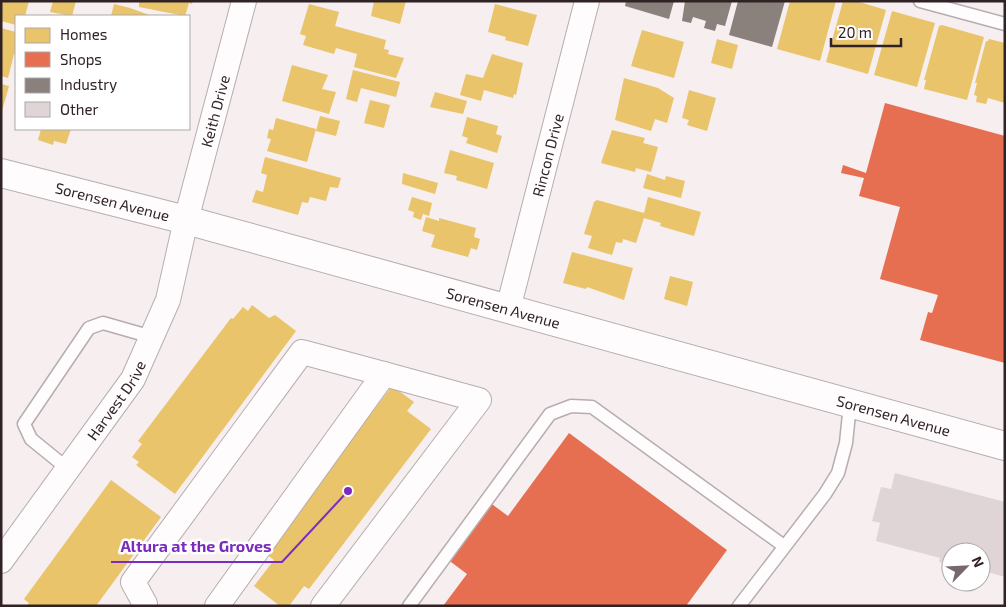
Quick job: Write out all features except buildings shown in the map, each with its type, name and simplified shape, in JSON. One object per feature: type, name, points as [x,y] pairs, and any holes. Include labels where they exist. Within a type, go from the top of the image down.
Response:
[{"type":"street","name":"Keith Drive","points":[[186,220],[244,1]]},
{"type":"street","name":"Rincon Drive","points":[[508,309],[587,1]]},
{"type":"street","name":"Sorensen Avenue","points":[[1,173],[186,220],[1005,446]]},
{"type":"street","name":"Harvest Drive","points":[[1,561],[133,380],[168,300],[186,220]]},
{"type":"street","points":[[149,605],[133,582],[302,352],[479,400],[322,606]]},
{"type":"street","points":[[217,606],[384,374]]},
{"type":"lane","points":[[920,1],[945,4],[1005,24]]},
{"type":"lane","points":[[68,469],[31,439],[24,424],[89,328],[103,323],[152,337]]},
{"type":"lane","points":[[739,606],[825,494],[838,473],[846,443],[850,404]]},
{"type":"lane","points":[[409,606],[550,414],[571,406],[592,408],[784,546]]},
{"type":"place","name":"Altura at the Groves","points":[[348,491]]}]
